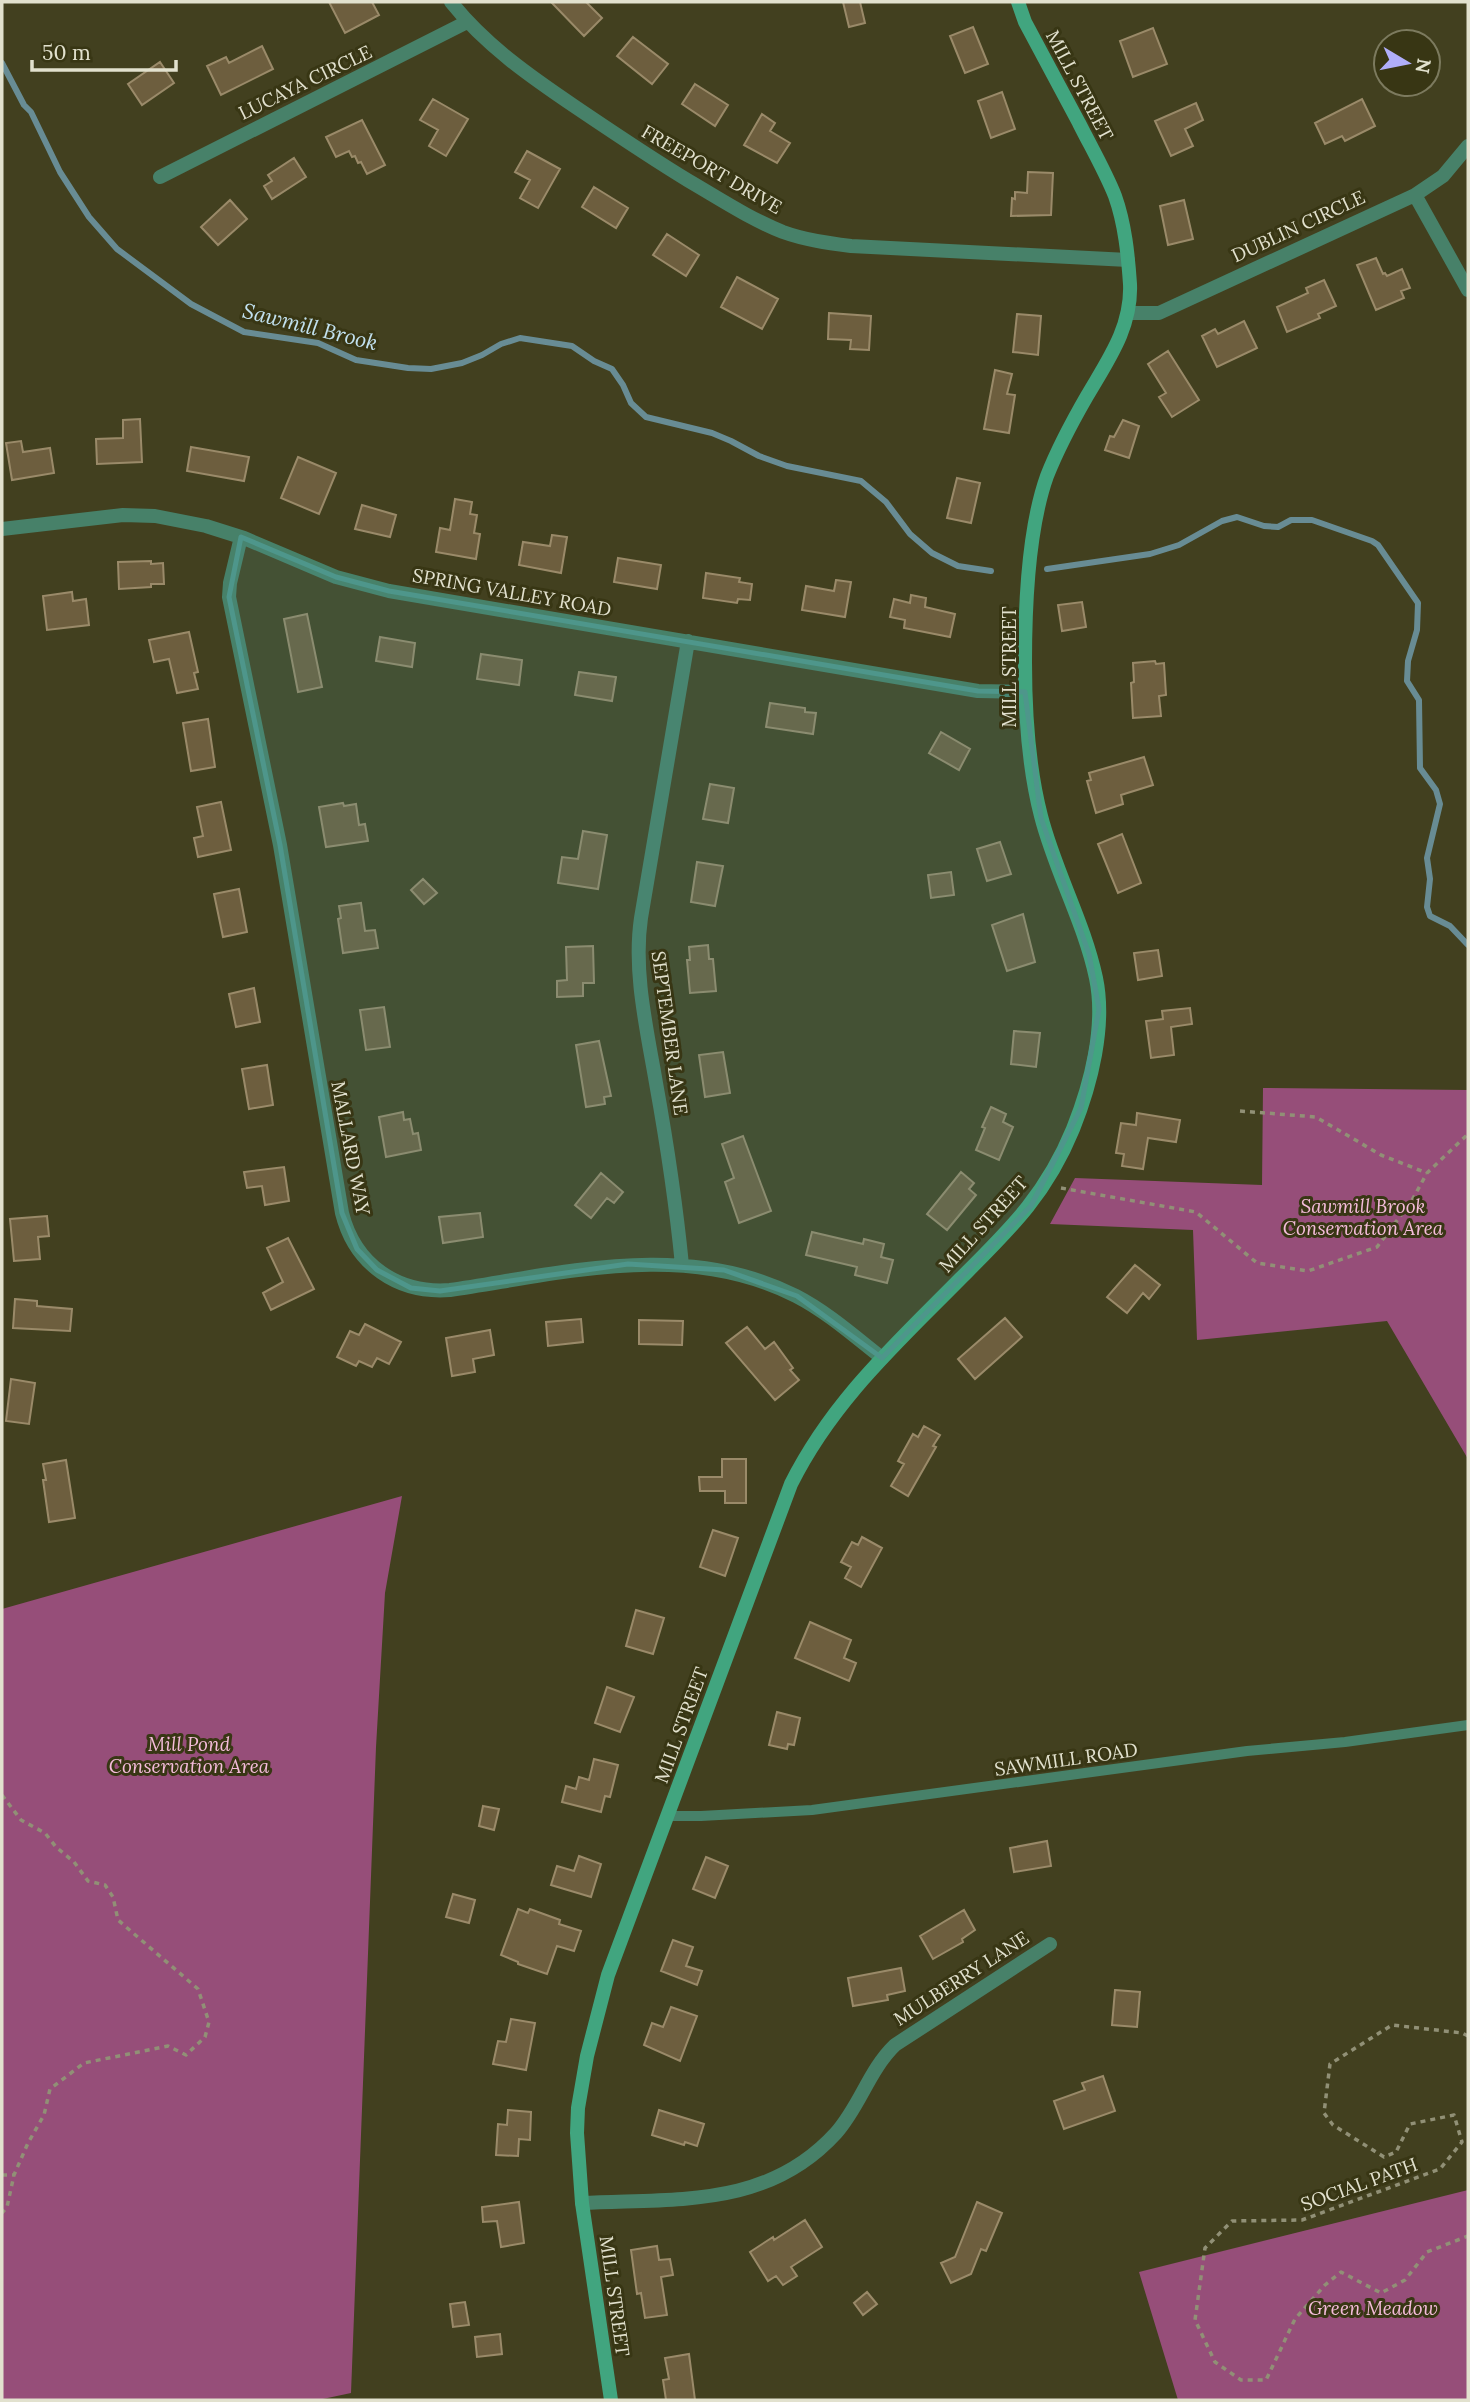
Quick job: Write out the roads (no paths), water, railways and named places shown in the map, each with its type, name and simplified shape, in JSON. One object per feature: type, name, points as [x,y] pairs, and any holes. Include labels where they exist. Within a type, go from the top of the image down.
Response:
[{"type":"street","name":"FREEPORT DRIVE","points":[[451,2],[467,22],[495,48],[545,86],[645,154],[753,219],[783,232],[814,241],[851,246],[1128,260]]},
{"type":"street","name":"MILL STREET","points":[[611,2400],[582,2203],[577,2133],[578,2108],[587,2056],[608,1975],[791,1484],[819,1433],[848,1394],[1014,1224],[1045,1185],[1073,1128],[1087,1086],[1098,1023],[1098,995],[1089,954],[1041,818],[1031,760],[1025,692],[1027,597],[1043,489],[1065,436],[1120,338],[1128,313],[1128,260],[1115,196],[1018,2]]},
{"type":"street","name":"LUCAYA CIRCLE","points":[[160,177],[467,22]]},
{"type":"street","name":"DUBLIN CIRCLE","points":[[1128,313],[1158,313],[1415,195],[1443,176],[1468,146]]},
{"type":"street","points":[[1415,195],[1468,290]]},
{"type":"street","name":"SPRING VALLEY ROAD","points":[[2,529],[123,515],[148,515],[183,521],[241,537],[336,577],[389,591],[978,691],[1025,692]]},
{"type":"street","name":"MALLARD WAY","points":[[241,537],[230,583],[229,601],[280,845],[342,1213],[357,1249],[385,1276],[402,1285],[430,1291],[628,1264],[682,1265],[744,1275],[797,1296],[882,1358]]},
{"type":"street","name":"SEPTEMBER LANE","points":[[682,1265],[638,946],[688,641]]},
{"type":"street","name":"MULBERRY LANE","points":[[582,2203],[705,2197],[738,2192],[763,2184],[791,2170],[811,2156],[837,2131],[879,2062],[895,2045],[1050,1944]]},
{"type":"lane","name":"SAWMILL ROAD","points":[[668,1816],[812,1810],[1247,1751],[1345,1742],[1468,1725]]},
{"type":"waterway","name":"Sawmill Brook","points":[[2,63],[24,105],[31,112],[60,172],[89,217],[117,249],[191,304],[244,332],[318,343],[356,360],[431,369],[462,363],[520,338],[572,346],[612,369],[631,403],[646,417],[712,433],[759,456],[787,466],[861,481],[886,502],[910,534],[932,553],[958,566],[991,571]]},
{"type":"waterway","name":"Sawmill Brook","points":[[1047,569],[1150,554],[1179,545],[1222,521],[1237,517],[1264,526],[1278,527],[1291,520],[1312,520],[1378,545],[1418,603],[1417,630],[1408,661],[1407,681],[1419,700],[1420,768],[1436,790],[1440,804],[1427,858],[1430,879],[1427,907],[1430,916],[1450,926],[1468,945]]},
{"type":"park label","name":"Sawmill Brook Conservation Area","points":[[1363,1217]]},
{"type":"park label","name":"Mill Pond Conservation Area","points":[[189,1755]]},
{"type":"park label","name":"Green Meadow","points":[[1373,2308]]}]
